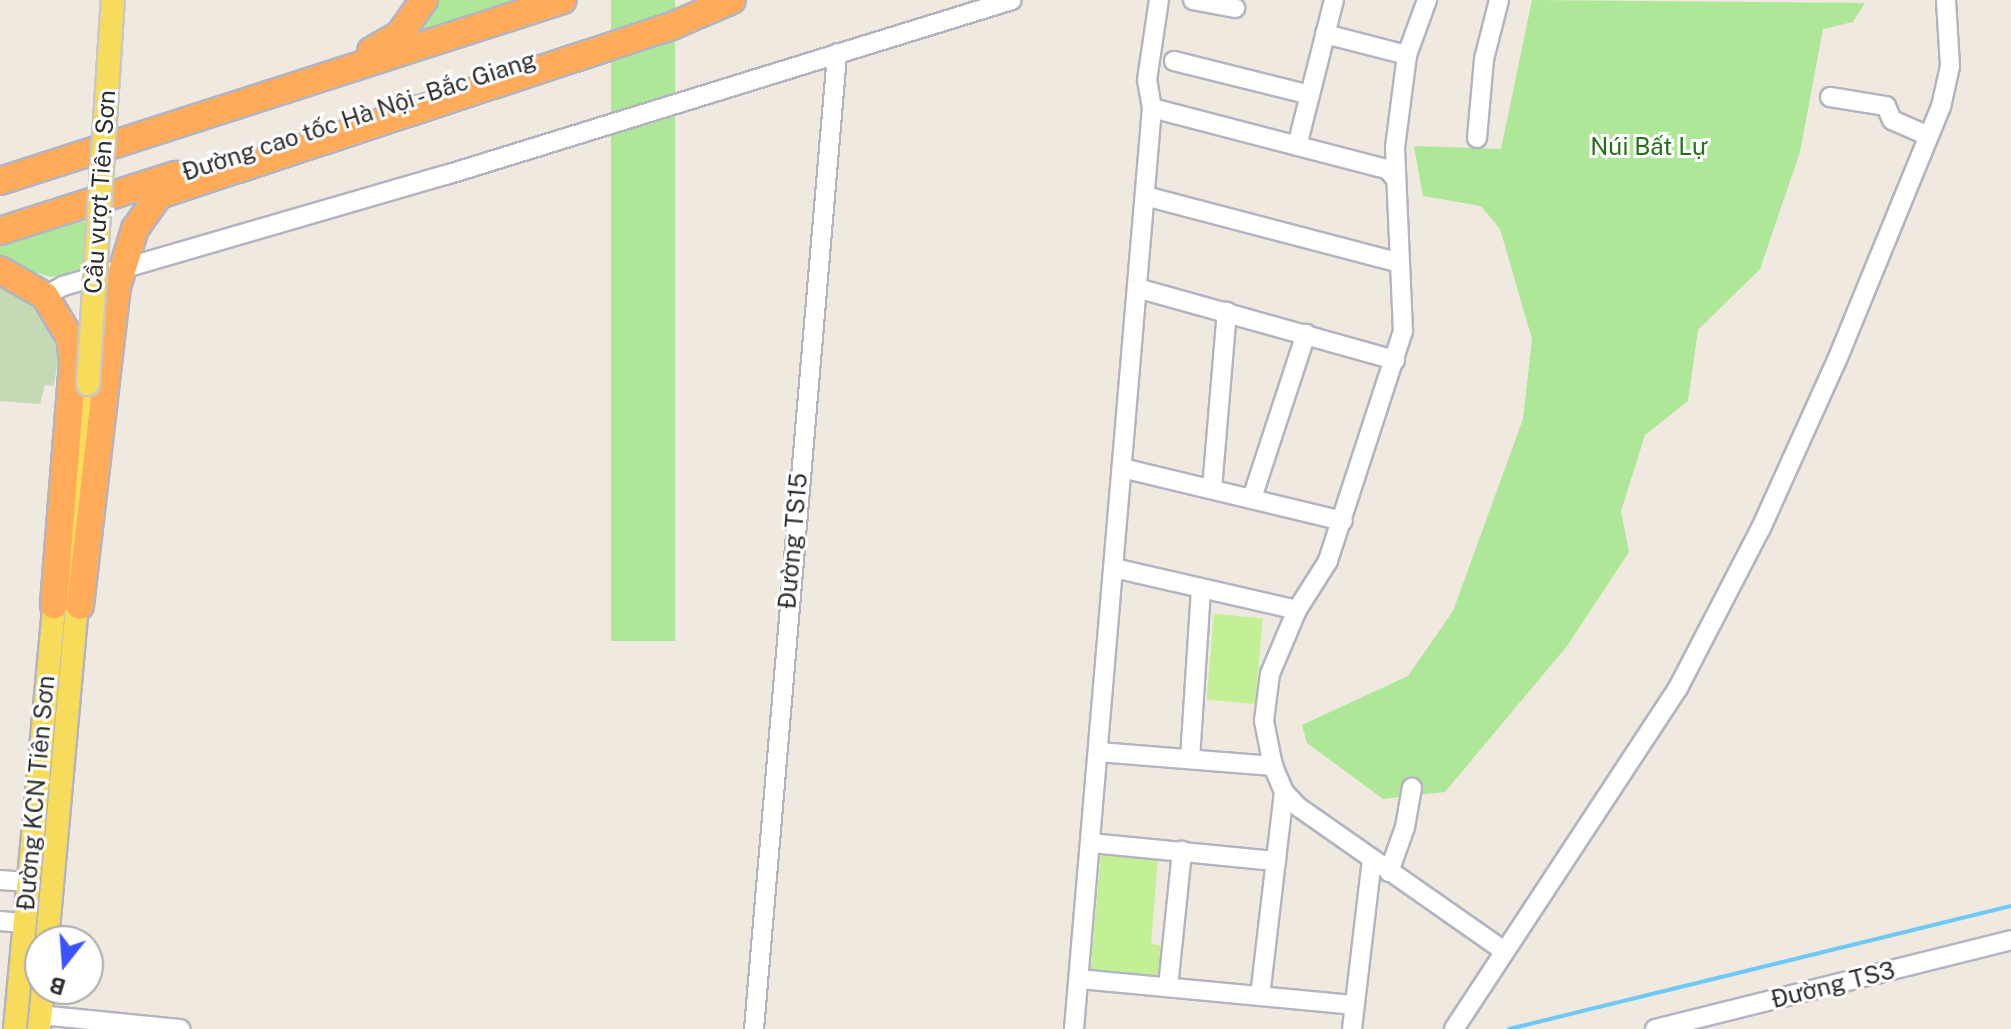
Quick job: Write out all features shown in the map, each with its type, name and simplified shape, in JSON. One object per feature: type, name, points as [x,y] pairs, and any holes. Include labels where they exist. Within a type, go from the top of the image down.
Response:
[{"type":"highway","points":[[67,160],[175,114],[374,50],[399,35],[424,0]]},
{"type":"highway","name":"Đường cao tốc Hà Nội - Bắc Giang","points":[[0,181],[563,0]]},
{"type":"highway","name":"Đường cao tốc Hà Nội - Bắc Giang","points":[[0,231],[719,0]]},
{"type":"highway","points":[[67,606],[121,272],[135,229],[159,195],[672,26],[732,0]]},
{"type":"highway","points":[[0,270],[45,296],[70,338],[73,362],[67,606]]},
{"type":"main road","name":"Cầu vượt Tiên Sơn","points":[[67,606],[88,384],[113,0]]},
{"type":"main road","name":"Đường KCN Tiên Sơn","points":[[16,1021],[27,882],[67,606]]},
{"type":"main road","name":"Đường KCN Tiên Sơn","points":[[48,925],[67,606]]},
{"type":"main road","points":[[16,1021],[39,1022]]},
{"type":"street","points":[[45,296],[63,286],[121,272],[1012,0]]},
{"type":"street","points":[[1074,1029],[1152,108],[1147,80],[1159,0]]},
{"type":"street","points":[[1193,0],[1235,8]]},
{"type":"street","points":[[1297,146],[1334,0]]},
{"type":"street","points":[[1427,0],[1407,55],[1395,178],[1403,331],[1328,561],[1297,610],[1265,690],[1264,721],[1273,766],[1284,792],[1372,860],[1503,950]]},
{"type":"street","points":[[1477,138],[1484,59],[1499,0]]},
{"type":"street","points":[[1454,1029],[1699,648],[1761,528],[1837,360],[1929,136],[1950,66],[1946,0]]},
{"type":"street","points":[[1325,34],[1407,55]]},
{"type":"street","name":"Đường TS15","points":[[754,1029],[837,54]]},
{"type":"street","points":[[1174,61],[1310,95]]},
{"type":"street","points":[[1830,97],[1886,106],[1892,120],[1929,136]]},
{"type":"street","points":[[1152,108],[1387,169],[1395,178]]},
{"type":"street","points":[[1145,196],[1397,262]]},
{"type":"street","points":[[1137,288],[1395,360]]},
{"type":"street","points":[[1212,489],[1227,312]]},
{"type":"street","points":[[1252,498],[1306,334]]},
{"type":"street","points":[[1122,468],[1343,521]]},
{"type":"street","points":[[1114,568],[1297,610]]},
{"type":"street","points":[[1190,759],[1201,588]]},
{"type":"street","points":[[1098,752],[1273,766]]},
{"type":"street","points":[[1389,872],[1405,827],[1412,788]]},
{"type":"street","points":[[1260,996],[1284,792]]},
{"type":"street","points":[[1091,843],[1276,861]]},
{"type":"street","points":[[1168,987],[1182,851]]},
{"type":"street","points":[[1352,1029],[1352,1005],[1372,860]]},
{"type":"street","points":[[0,880],[27,882]]},
{"type":"street","points":[[0,921],[24,923]]},
{"type":"street","name":"Đường TS3","points":[[1655,1029],[2011,940]]},
{"type":"street","points":[[1079,979],[1352,1005]]},
{"type":"street","points":[[39,1022],[180,1029]]},
{"type":"green space","points":[[437,0],[544,0],[411,42]]},
{"type":"green space","points":[[611,0],[675,0],[675,641],[611,641]]},
{"type":"green space","name":"Núi Bất Lự","points":[[1532,0],[1865,3],[1853,22],[1823,29],[1800,152],[1760,269],[1698,330],[1688,401],[1645,435],[1621,511],[1629,552],[1567,646],[1445,792],[1383,799],[1307,743],[1302,725],[1408,676],[1453,611],[1523,419],[1532,339],[1500,229],[1481,206],[1423,196],[1414,146],[1501,149]]},
{"type":"green space","points":[[82,221],[91,224],[90,269],[51,277],[0,262],[0,246]]},
{"type":"green space","points":[[0,283],[21,294],[49,322],[58,357],[54,386],[45,385],[40,404],[0,401]]},
{"type":"green space","points":[[1214,614],[1263,618],[1255,704],[1207,700]]},
{"type":"green space","points":[[1101,853],[1158,858],[1151,944],[1165,946],[1161,981],[1090,974]]},
{"type":"waterway","points":[[1509,1029],[2011,906]]}]
